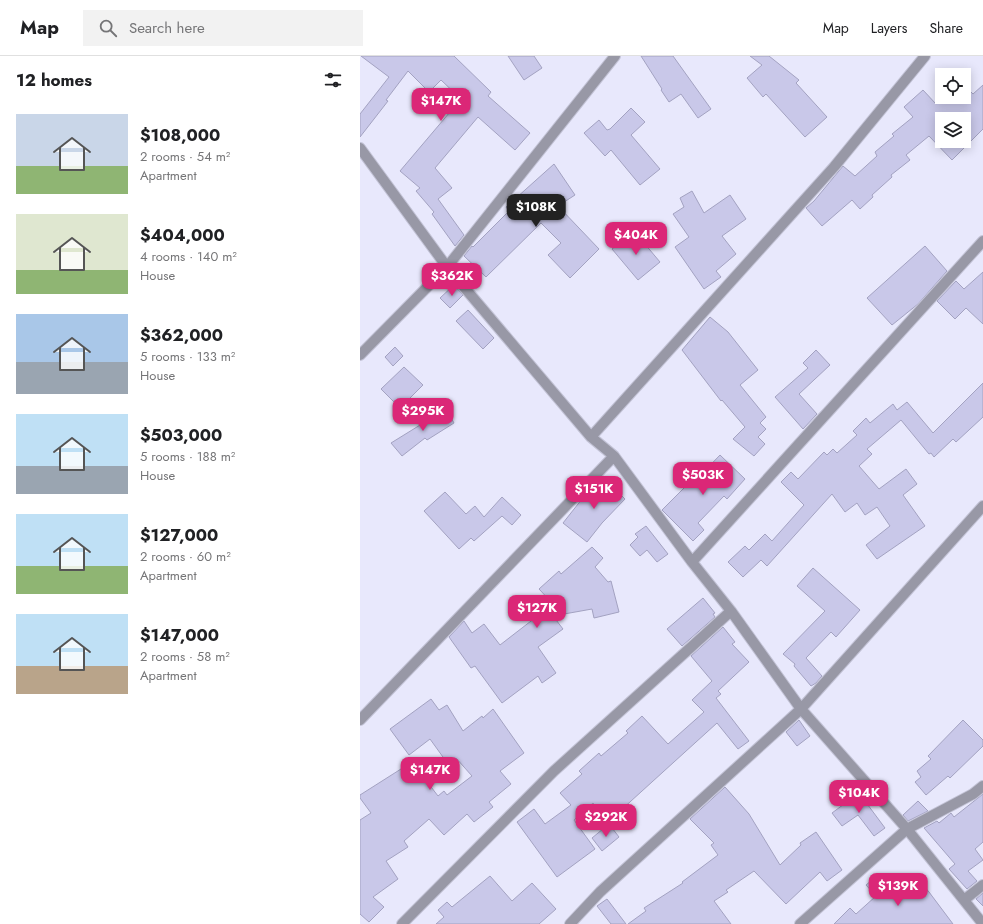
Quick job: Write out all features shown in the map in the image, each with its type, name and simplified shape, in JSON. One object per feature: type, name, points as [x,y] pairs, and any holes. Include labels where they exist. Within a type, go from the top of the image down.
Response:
[{"type":"street","points":[[360,355],[447,267],[615,56]]},
{"type":"street","points":[[591,436],[834,167],[925,56]]},
{"type":"street","points":[[360,148],[447,267],[591,436],[614,456],[692,562],[731,611],[801,708],[907,829],[983,924]]},
{"type":"street","points":[[692,562],[983,241]]},
{"type":"street","points":[[360,720],[614,456]]},
{"type":"street","points":[[570,924],[600,892],[801,708],[983,506]]},
{"type":"street","points":[[402,924],[554,771],[731,611]]},
{"type":"street","points":[[800,924],[907,829],[973,794],[983,786]]},
{"type":"street","points":[[964,900],[983,885]]},
{"type":"building","points":[[361,56],[454,56],[491,92],[488,96],[530,133],[515,150],[478,117],[435,168],[452,188],[438,199],[464,235],[455,246],[432,214],[434,212],[416,191],[420,188],[400,171],[461,99],[441,80],[429,92],[408,71],[386,100],[388,101],[360,137],[360,114],[389,77]]},
{"type":"building","points":[[508,56],[534,56],[542,68],[524,80]]},
{"type":"building","points":[[641,56],[673,56],[711,109],[698,118],[681,94],[669,102]]},
{"type":"building","points":[[750,56],[769,56],[799,80],[796,83],[827,117],[805,137],[766,94],[763,97],[747,78],[762,65]]},
{"type":"building","points":[[983,85],[983,129],[971,141],[971,112],[935,112],[935,142],[929,136],[906,155],[910,160],[891,175],[892,177],[872,195],[873,197],[860,209],[852,200],[822,226],[806,208],[814,201],[843,166],[855,176],[877,156],[875,152],[894,136],[892,134],[913,117],[904,107],[923,90],[935,104],[971,104],[971,92],[973,94]]},
{"type":"building","points":[[631,108],[645,122],[631,135],[660,169],[640,185],[611,150],[605,156],[584,133],[599,120],[607,130],[610,129]]},
{"type":"building","points":[[940,148],[964,148],[952,160]]},
{"type":"building","points":[[554,164],[575,195],[558,206],[599,249],[570,278],[548,255],[561,243],[541,223],[486,277],[464,256],[472,246],[473,247],[509,211],[506,207]]},
{"type":"building","points":[[692,191],[704,213],[730,195],[746,219],[722,236],[736,254],[716,271],[721,277],[704,289],[675,247],[689,237],[673,214],[684,207],[680,198]]},
{"type":"building","points":[[634,231],[660,262],[638,280],[612,249]]},
{"type":"building","points":[[925,246],[947,271],[918,304],[892,325],[867,298]]},
{"type":"building","points":[[983,272],[983,324],[966,308],[955,319],[937,301],[956,281],[964,289]]},
{"type":"building","points":[[454,285],[463,295],[450,308],[440,298]]},
{"type":"building","points":[[468,310],[494,338],[483,349],[456,321]]},
{"type":"building","points":[[710,317],[728,332],[758,370],[740,385],[766,417],[760,423],[766,429],[758,437],[765,444],[754,456],[733,439],[745,427],[722,400],[721,401],[682,350]]},
{"type":"building","points":[[395,347],[403,356],[393,366],[385,357]]},
{"type":"building","points":[[816,350],[830,365],[799,394],[817,414],[803,429],[775,397],[808,368],[803,363]]},
{"type":"building","points":[[404,367],[423,385],[400,408],[381,389]]},
{"type":"building","points":[[983,383],[983,417],[956,442],[953,439],[934,457],[931,453],[929,454],[901,420],[867,449],[872,454],[859,466],[879,489],[906,469],[917,484],[903,495],[925,526],[877,559],[866,545],[890,526],[877,507],[865,515],[857,503],[845,512],[832,494],[767,566],[761,560],[743,577],[728,562],[745,546],[749,550],[765,534],[772,541],[804,505],[781,482],[791,472],[798,479],[824,452],[827,455],[833,449],[837,453],[857,435],[853,431],[866,418],[870,423],[893,404],[897,410],[907,402],[933,433]]},
{"type":"building","points":[[446,409],[454,423],[427,440],[425,438],[402,456],[391,443]]},
{"type":"building","points":[[720,455],[745,479],[727,499],[724,496],[698,523],[704,530],[693,541],[662,510],[694,478],[696,480]]},
{"type":"building","points":[[603,477],[625,499],[602,523],[587,542],[563,523],[582,499]]},
{"type":"building","points":[[445,492],[466,514],[475,506],[484,517],[502,497],[521,515],[512,525],[502,516],[474,541],[471,538],[459,549],[424,511]]},
{"type":"building","points":[[646,526],[668,554],[657,562],[647,550],[640,556],[630,545],[638,537],[635,534]]},
{"type":"building","points":[[592,547],[603,558],[595,567],[608,582],[611,581],[619,612],[594,618],[592,609],[553,616],[563,629],[538,647],[556,673],[542,683],[538,676],[502,703],[475,666],[471,668],[449,637],[464,621],[472,633],[484,624],[500,645],[553,604],[539,589],[559,571],[561,574]]},
{"type":"building","points":[[813,568],[860,610],[836,637],[831,632],[806,658],[822,676],[811,686],[794,666],[795,664],[783,654],[825,611],[797,586]]},
{"type":"building","points":[[703,598],[715,613],[713,614],[715,617],[682,646],[667,629]]},
{"type":"building","points":[[723,627],[735,642],[732,644],[749,662],[718,691],[721,694],[716,698],[749,741],[738,749],[717,723],[609,821],[593,803],[574,820],[595,849],[557,877],[517,822],[534,809],[545,824],[571,805],[560,793],[582,774],[579,771],[599,753],[601,756],[628,733],[626,731],[642,716],[668,744],[704,712],[692,700],[712,681],[691,656]]},
{"type":"building","points":[[431,699],[439,710],[447,705],[463,731],[482,716],[483,718],[493,709],[524,753],[500,771],[511,784],[489,802],[493,807],[474,822],[467,814],[444,835],[429,819],[404,841],[408,847],[386,861],[398,879],[373,897],[384,907],[369,922],[360,914],[360,820],[371,813],[360,798],[360,795],[412,762],[438,796],[444,791],[447,795],[472,776],[456,758],[448,764],[430,739],[409,755],[390,729]]},
{"type":"building","points":[[799,720],[810,736],[797,746],[786,732]]},
{"type":"building","points":[[963,720],[983,740],[983,746],[950,778],[948,776],[926,795],[915,782],[921,777],[917,771],[931,759],[928,756]]},
{"type":"building","points":[[725,787],[749,814],[780,865],[801,845],[800,843],[816,832],[842,870],[827,881],[820,872],[786,904],[754,871],[726,890],[728,892],[714,901],[731,924],[628,924],[646,911],[644,908],[683,883],[682,882],[718,855],[711,845],[714,843],[690,819]]},
{"type":"building","points":[[859,793],[885,828],[874,836],[858,815],[842,826],[832,813]]},
{"type":"building","points":[[983,794],[983,842],[975,849],[983,860],[968,871],[977,881],[967,889],[949,869],[955,864],[924,828],[937,821],[939,823],[951,813],[954,817]]},
{"type":"building","points":[[918,801],[928,811],[908,821],[903,815]]},
{"type":"building","points":[[609,824],[619,837],[602,851],[592,838]]},
{"type":"building","points":[[490,876],[512,901],[532,883],[556,909],[539,924],[436,924],[444,917],[438,910],[447,902],[452,907]]},
{"type":"building","points":[[877,876],[894,896],[915,876],[953,924],[834,924],[850,908],[856,914],[876,896],[866,885]]},
{"type":"building","points":[[983,893],[983,906],[976,899]]},
{"type":"building","points":[[607,899],[626,924],[611,924],[597,906]]}]
